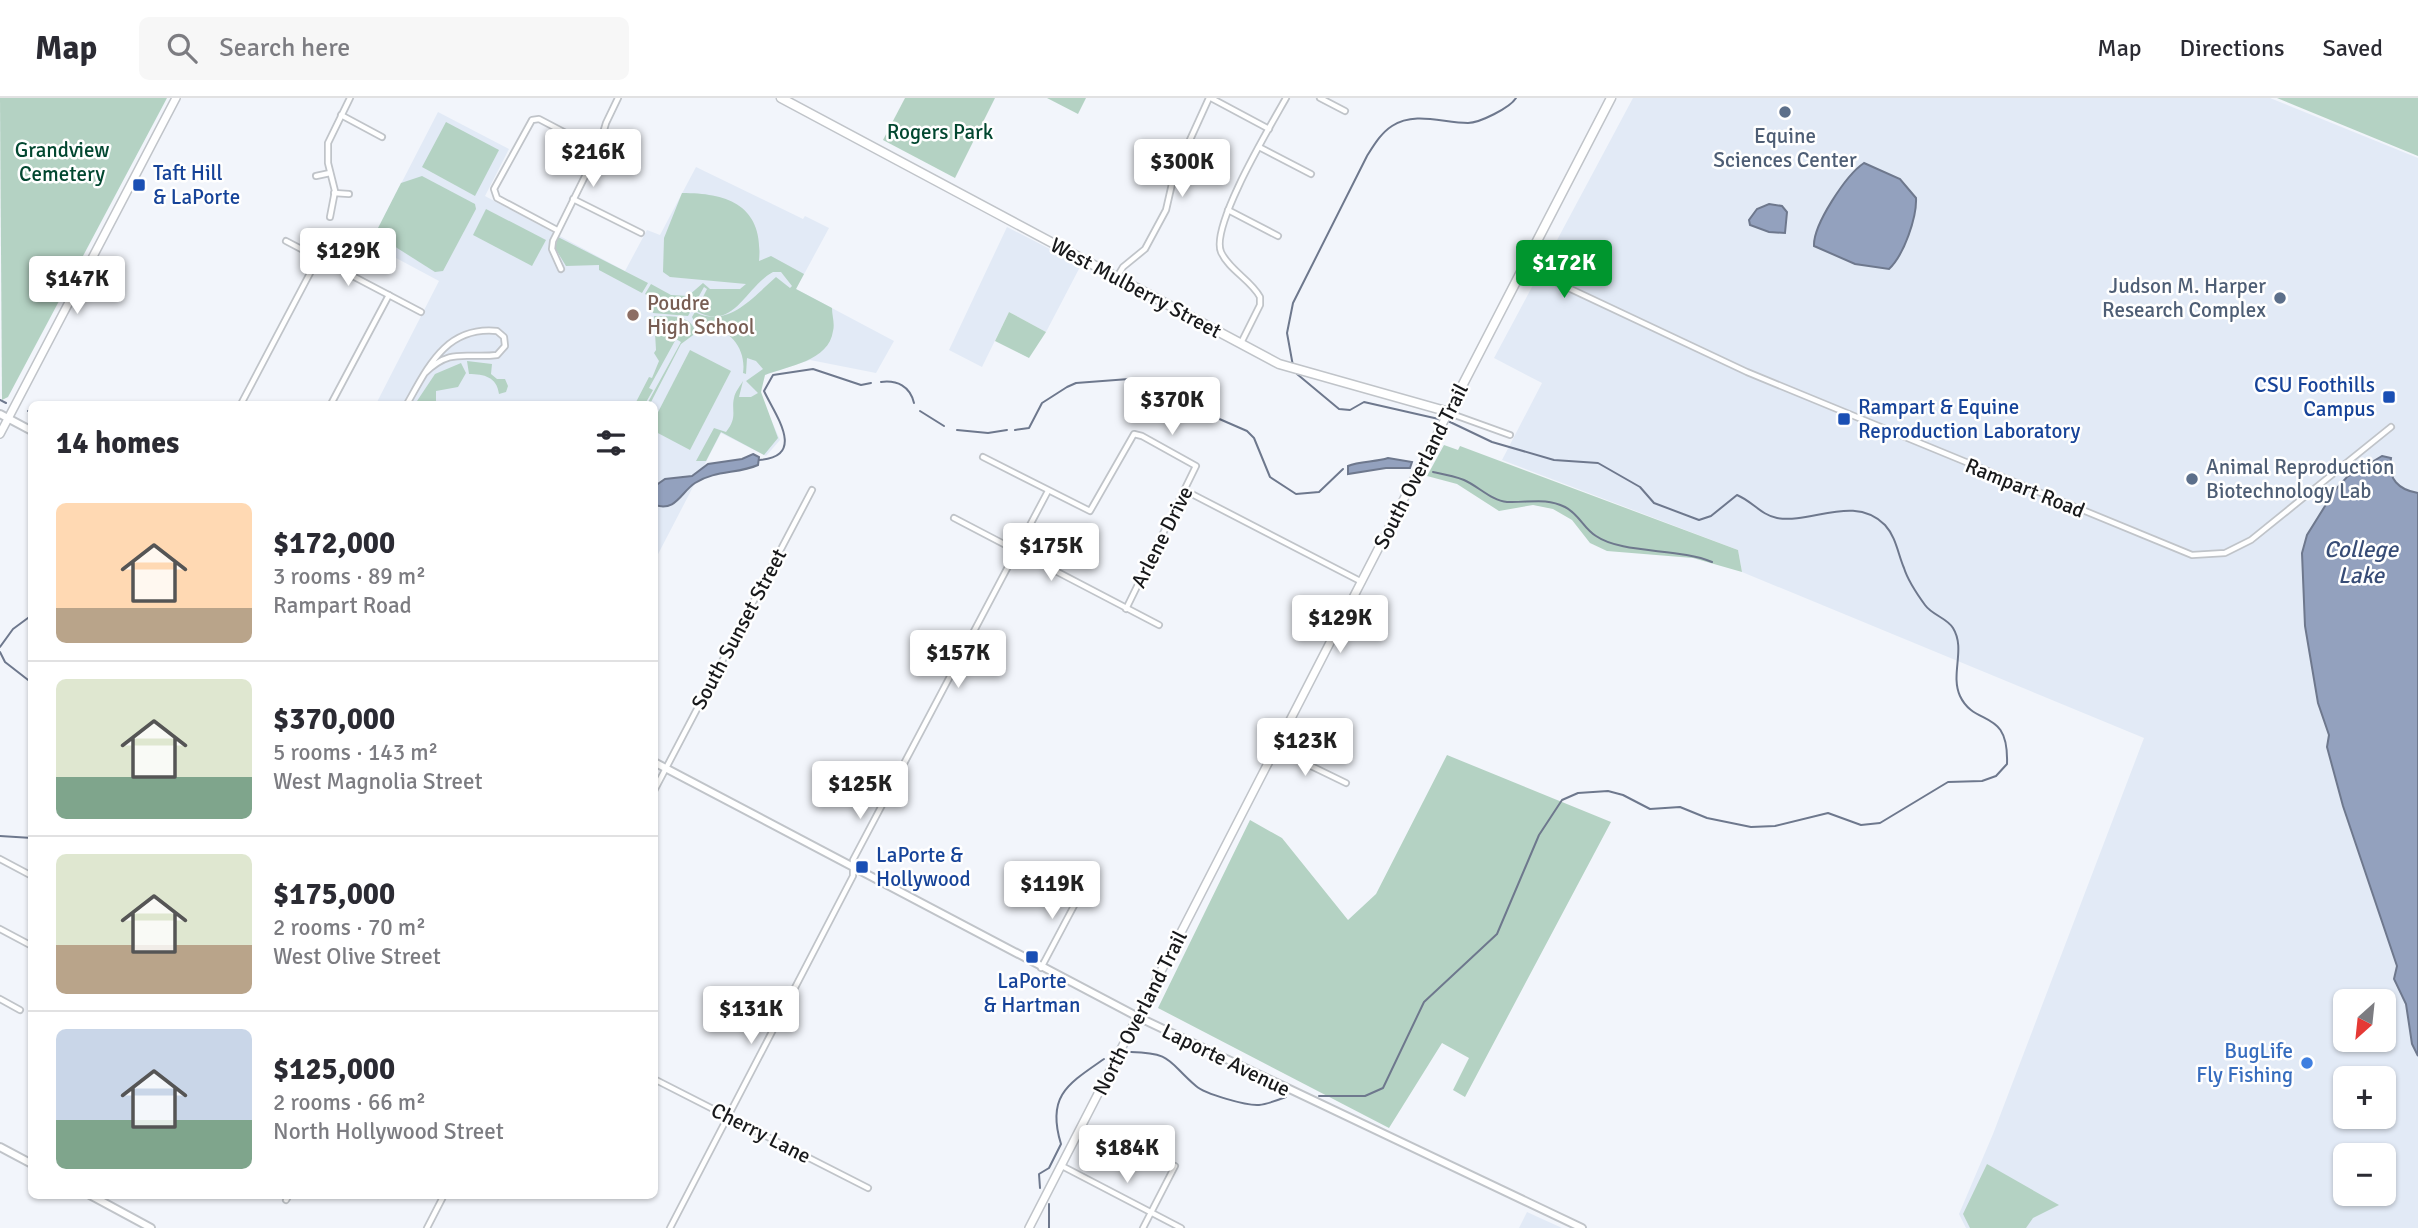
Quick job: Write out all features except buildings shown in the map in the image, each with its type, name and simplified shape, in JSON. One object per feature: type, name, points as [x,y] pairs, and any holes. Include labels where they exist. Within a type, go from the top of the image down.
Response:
[{"type":"main road","points":[[0,434],[4,416],[176,98]]},
{"type":"main road","name":"West Mulberry Street","points":[[781,98],[1298,371],[1446,418]]},
{"type":"main road","name":"South Overland Trail","points":[[1213,873],[1611,98]]},
{"type":"main road","name":"North Overland Trail","points":[[1029,1228],[1213,873]]},
{"type":"street","points":[[330,217],[334,193],[328,143],[350,98]]},
{"type":"street","points":[[561,269],[552,249],[557,230],[598,150],[606,123],[618,98]]},
{"type":"street","points":[[1117,277],[1123,267],[1145,249],[1166,210],[1174,175],[1210,98],[1269,129]]},
{"type":"street","points":[[1241,343],[1261,300],[1257,291],[1220,250],[1220,232],[1259,147],[1286,98]]},
{"type":"street","points":[[1320,98],[1345,111]]},
{"type":"street","points":[[341,115],[382,136]]},
{"type":"street","points":[[557,230],[497,198],[494,188],[532,120],[539,119],[598,150]]},
{"type":"street","points":[[1259,147],[1311,174]]},
{"type":"street","points":[[316,176],[330,173]]},
{"type":"street","points":[[334,193],[349,194]]},
{"type":"street","points":[[573,200],[641,233]]},
{"type":"street","points":[[1228,210],[1278,236]]},
{"type":"street","points":[[286,241],[421,312]]},
{"type":"street","points":[[243,401],[318,258]]},
{"type":"street","name":"Rampart Road","points":[[1524,267],[1797,393],[2192,555],[2225,552],[2250,540],[2391,427]]},
{"type":"street","points":[[333,401],[389,295]]},
{"type":"street","points":[[409,401],[433,358],[453,341],[492,330],[504,337],[503,349],[497,355],[452,356],[435,363],[425,373]]},
{"type":"street","points":[[4,416],[28,429]]},
{"type":"street","name":"West Mulberry Street","points":[[1446,418],[1510,435]]},
{"type":"street","name":"Arlene Drive","points":[[1048,491],[1090,511],[1134,434],[1196,466],[1126,608]]},
{"type":"street","points":[[670,1228],[853,876],[852,867],[1048,491],[983,457]]},
{"type":"street","name":"South Sunset Street","points":[[658,783],[812,490]]},
{"type":"street","points":[[1186,491],[1362,582]]},
{"type":"street","points":[[954,518],[1159,625]]},
{"type":"street","points":[[1276,749],[1346,783]]},
{"type":"street","name":"Laporte Avenue","points":[[658,764],[1138,1017],[1582,1228]]},
{"type":"street","points":[[0,859],[28,874]]},
{"type":"street","points":[[1041,968],[1085,885]]},
{"type":"street","points":[[0,929],[28,944]]},
{"type":"street","points":[[0,999],[20,1010]]},
{"type":"street","name":"Cherry Lane","points":[[658,1081],[868,1188]]},
{"type":"street","points":[[0,1147],[28,1162]]},
{"type":"street","points":[[1062,1166],[1181,1228]]},
{"type":"street","points":[[1143,1228],[1175,1166]]},
{"type":"street","points":[[97,1199],[151,1228]]},
{"type":"street","points":[[427,1228],[442,1199]]},
{"type":"shaded area","points":[[1633,98],[2270,98],[2418,158],[2418,493],[2403,490],[2395,482],[2390,465],[2382,456],[2335,490],[2307,535],[2302,553],[2305,626],[2318,703],[2329,735],[2327,747],[2343,806],[2397,966],[2395,984],[2400,988],[2406,1004],[2412,1044],[2418,1056],[2418,1228],[1966,1228],[1959,1214],[1993,1134],[2144,738],[1742,572],[1738,550],[1502,460],[1542,383],[1494,358]]},
{"type":"shaded area","name":"Poudre High School","points":[[438,112],[509,149],[485,196],[625,271],[647,230],[660,235],[696,167],[803,219],[805,216],[829,228],[796,289],[894,341],[876,373],[810,360],[765,375],[758,390],[780,440],[766,456],[721,433],[658,554],[658,401],[378,401],[439,281],[370,244]]},
{"type":"shaded area","points":[[1007,227],[1081,265],[1046,332],[1009,312],[982,367],[949,350]]},
{"type":"shaded area","points":[[1527,1212],[1562,1228],[1519,1228]]},
{"type":"green space","name":"Grandview Cemetery","points":[[0,98],[167,98],[8,397],[2,400]]},
{"type":"green space","name":"Rogers Park","points":[[905,98],[995,98],[955,178],[883,140]]},
{"type":"green space","name":"Rogers Park","points":[[1047,98],[1086,98],[1078,114]]},
{"type":"green space","points":[[2277,98],[2418,98],[2418,156]]},
{"type":"green space","points":[[446,122],[499,150],[475,196],[422,167]]},
{"type":"green space","points":[[422,176],[475,204],[476,209],[443,271],[435,272],[375,234],[401,183]]},
{"type":"green space","points":[[682,193],[715,196],[740,206],[756,227],[759,261],[771,256],[804,274],[796,289],[832,308],[833,331],[824,349],[806,361],[765,375],[761,392],[778,438],[764,455],[721,432],[706,461],[696,461],[714,428],[726,432],[730,427],[733,403],[743,381],[739,397],[751,397],[758,393],[746,381],[763,369],[756,361],[747,358],[746,374],[743,373],[742,354],[733,339],[718,330],[699,330],[692,317],[695,312],[707,316],[718,317],[729,314],[749,301],[776,277],[790,288],[792,286],[781,272],[773,272],[730,312],[720,316],[709,316],[696,311],[707,289],[704,287],[688,316],[653,313],[652,298],[645,294],[651,284],[671,295],[688,296],[703,283],[710,289],[740,289],[746,284],[670,277],[663,272],[664,238]]},
{"type":"green space","points":[[486,209],[546,240],[532,266],[473,235]]},
{"type":"green space","points":[[558,237],[648,283],[642,293],[599,270],[599,265],[566,266],[555,248]]},
{"type":"green space","points":[[1009,312],[1046,332],[1029,358],[995,341]]},
{"type":"green space","points":[[654,316],[684,319],[693,327],[696,333],[681,344],[652,401],[649,401],[681,342],[676,339],[649,388],[653,390],[647,401],[637,401],[649,377],[652,378],[659,361],[654,353]]},
{"type":"green space","points":[[690,350],[731,371],[690,450],[658,433],[658,412]]},
{"type":"green space","points":[[467,361],[492,364],[491,374],[497,379],[505,379],[508,386],[506,392],[499,394],[496,384],[489,378],[469,374]]},
{"type":"green space","points":[[461,363],[466,373],[458,387],[436,391],[436,401],[417,401],[435,374]]},
{"type":"green space","points":[[1444,445],[1458,450],[1460,446],[1738,550],[1742,572],[1693,558],[1607,551],[1590,543],[1572,520],[1553,509],[1533,505],[1499,511],[1457,484],[1427,476]]},
{"type":"green space","points":[[1447,755],[1611,822],[1465,1097],[1453,1090],[1469,1058],[1442,1043],[1389,1128],[1158,1008],[1250,820],[1282,838],[1348,920],[1376,894]]},
{"type":"green space","points":[[1987,1164],[2059,1205],[2033,1218],[2026,1228],[1970,1228],[1963,1214]]},
{"type":"water","points":[[1864,163],[1900,179],[1916,198],[1908,235],[1900,255],[1889,269],[1855,264],[1814,246],[1819,226],[1832,201],[1848,178]]},
{"type":"water","points":[[1769,204],[1782,206],[1787,212],[1785,233],[1769,232],[1750,225],[1749,220],[1757,209]]},
{"type":"water","points":[[753,454],[759,457],[758,465],[703,479],[668,506],[658,505],[658,484],[665,479],[692,476],[708,464],[742,459]]},
{"type":"water","name":"College Lake","points":[[2382,456],[2391,458],[2391,472],[2396,482],[2405,489],[2418,493],[2418,1056],[2412,1044],[2406,1004],[2394,979],[2397,966],[2343,806],[2327,747],[2329,735],[2318,703],[2305,626],[2302,553],[2307,535],[2335,490],[2347,477]]},
{"type":"water","points":[[1388,458],[1412,462],[1410,468],[1386,468],[1348,474],[1348,466]]},
{"type":"waterway","points":[[1293,366],[1287,333],[1293,303],[1367,156],[1381,136],[1392,126],[1410,119],[1473,122],[1501,110],[1516,98]]},
{"type":"waterway","points":[[759,460],[774,457],[782,451],[785,443],[780,422],[764,391],[773,375],[813,369],[861,385],[871,383]]},
{"type":"waterway","points":[[1297,374],[1339,409],[1350,410],[1364,402],[1443,420]]},
{"type":"waterway","points":[[1015,430],[1029,428],[1042,403],[1067,387],[1076,383],[1129,379],[1177,394],[1201,411],[1247,431],[1254,438],[1270,477],[1296,494],[1319,492],[1343,469]]},
{"type":"waterway","points":[[881,382],[902,385],[914,403]]},
{"type":"waterway","points":[[0,400],[6,403]]},
{"type":"waterway","points":[[920,411],[944,426]]},
{"type":"waterway","points":[[1319,1096],[1365,1096],[1383,1088],[1424,1002],[1497,934],[1539,835],[1562,800],[1578,793],[1608,791],[1623,795],[1650,809],[1680,807],[1707,818],[1751,827],[1775,826],[1828,813],[1861,825],[1880,823],[1948,782],[1982,781],[1996,776],[2007,764],[2003,734],[1997,726],[1966,706],[1960,696],[1957,688],[1958,644],[1953,628],[1922,601],[1908,578],[1892,535],[1885,525],[1873,516],[1846,511],[1790,519],[1777,518],[1737,495],[1711,516],[1699,520],[1654,503],[1640,487],[1598,463],[1554,460],[1492,442],[1448,421]]},
{"type":"waterway","points":[[957,430],[988,433],[1007,430]]},
{"type":"waterway","points":[[1433,472],[1464,480],[1501,501],[1544,501],[1558,504],[1570,510],[1592,533],[1607,542],[1712,562]]},
{"type":"waterway","points":[[0,647],[13,629],[28,618]]},
{"type":"waterway","points":[[0,652],[5,662],[28,680]]},
{"type":"waterway","points":[[0,836],[28,838]]},
{"type":"waterway","points":[[1131,1052],[1162,1057],[1196,1086],[1226,1099],[1259,1105],[1286,1097]]},
{"type":"waterway","points":[[1040,1188],[1039,1174],[1049,1168],[1061,1144],[1056,1114],[1063,1093],[1080,1076],[1104,1059]]},
{"type":"waterway","points":[[1049,1204],[1049,1228]]},
{"type":"place","name":"Equine Sciences Center","points":[[1785,112]]},
{"type":"place","name":"Taft Hill & LaPorte","points":[[139,185]]},
{"type":"place","name":"Judson M. Harper Research Complex","points":[[2280,298]]},
{"type":"place","name":"Poudre High School","points":[[633,315]]},
{"type":"place","name":"CSU Foothills Campus","points":[[2389,397]]},
{"type":"place","name":"Rampart & Equine Reproduction Laboratory","points":[[1844,419]]},
{"type":"place","name":"Animal Reproduction Biotechnology Lab","points":[[2192,479]]},
{"type":"place","name":"LaPorte & Hollywood","points":[[862,867]]},
{"type":"place","name":"LaPorte & Hartman","points":[[1032,957]]},
{"type":"place","name":"BugLife Fly Fishing","points":[[2307,1063]]}]
